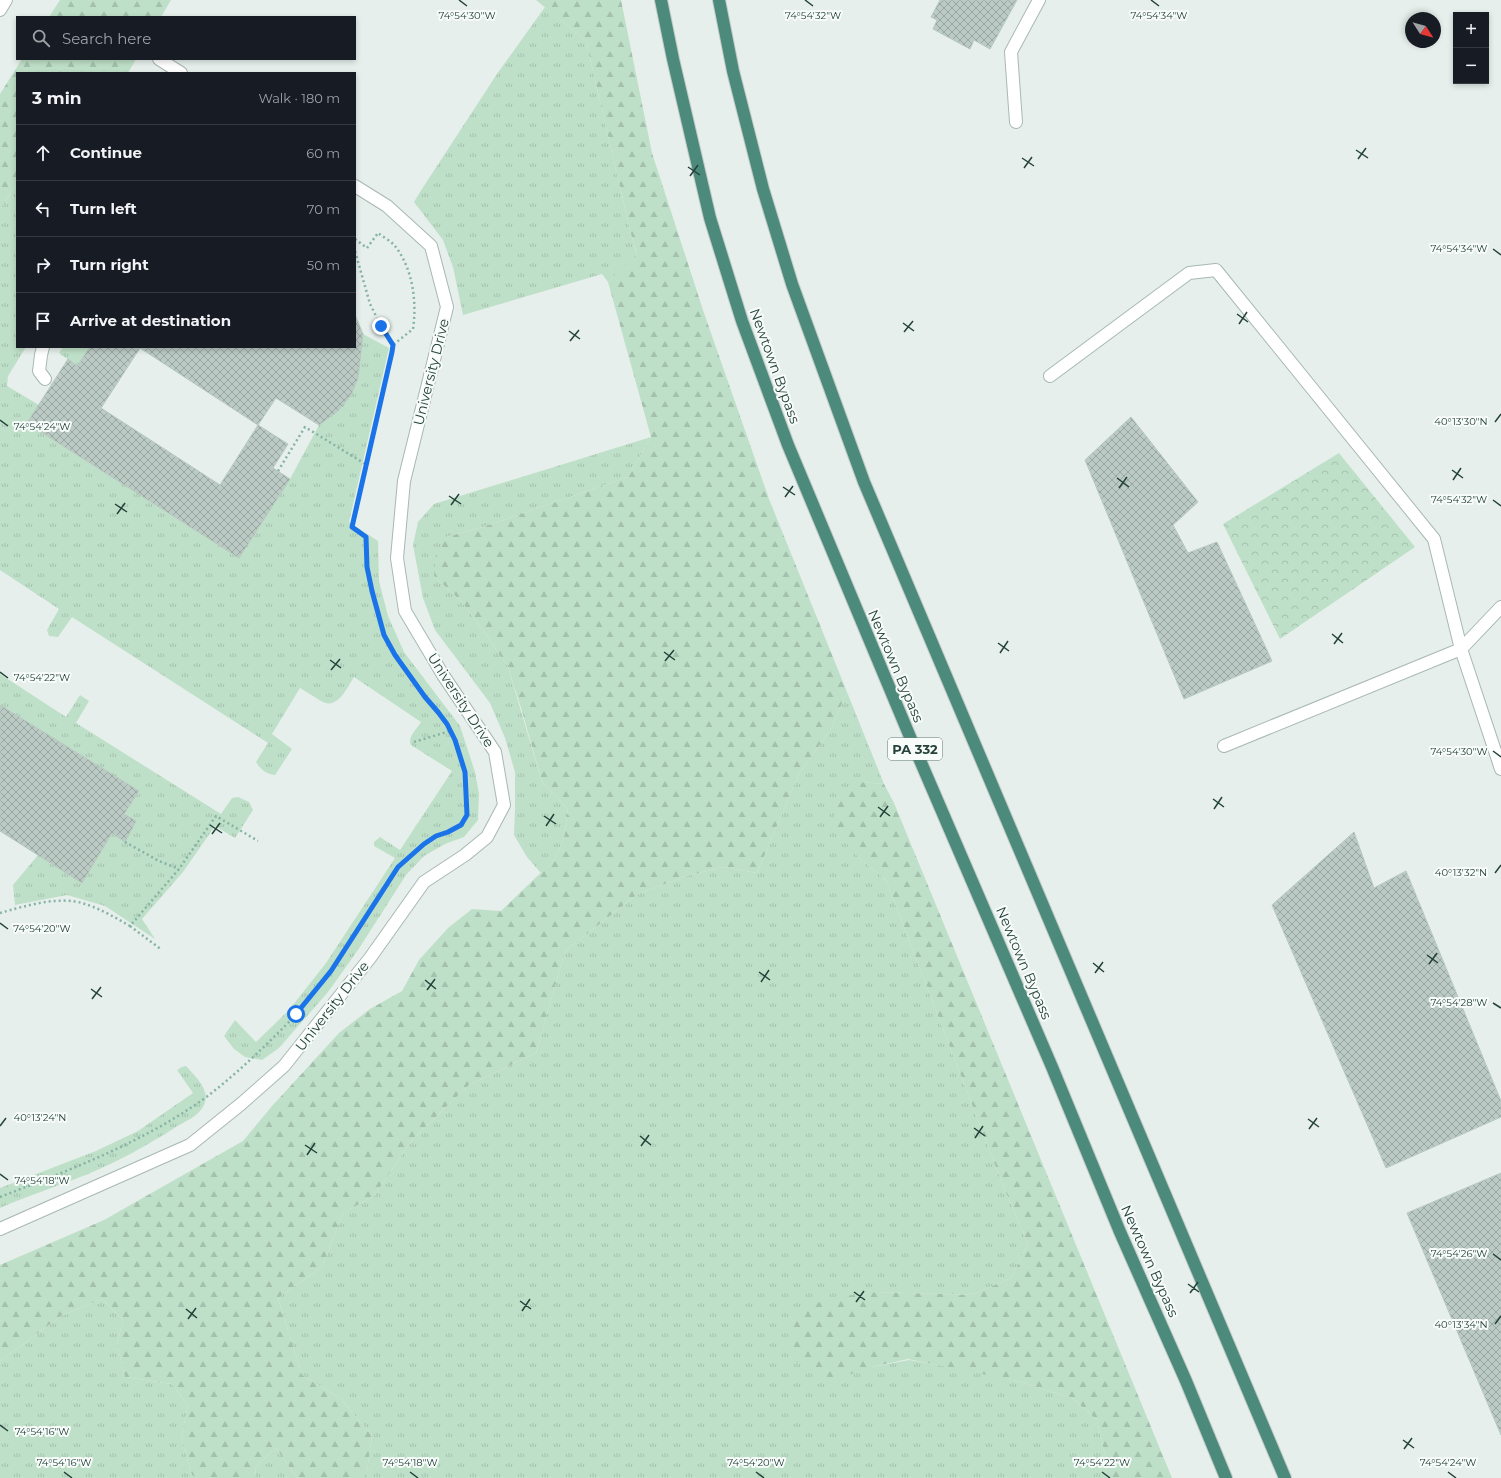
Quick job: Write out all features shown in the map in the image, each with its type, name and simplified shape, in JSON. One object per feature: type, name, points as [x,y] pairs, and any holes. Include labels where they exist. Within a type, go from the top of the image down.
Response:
[{"type":"highway","name":"Newtown Bypass","points":[[661,0],[674,66],[710,218],[742,321],[788,445],[916,751],[1049,1059],[1120,1232],[1186,1381],[1226,1478]]},
{"type":"highway","points":[[720,0],[733,71],[763,189],[792,284],[864,482],[1285,1478]]},
{"type":"street","points":[[0,10],[6,0]]},
{"type":"street","points":[[1016,122],[1011,52],[1039,0]]},
{"type":"street","points":[[160,60],[178,72]]},
{"type":"street","name":"University Drive","points":[[0,1229],[190,1145],[241,1104],[284,1066],[370,958],[424,882],[465,855],[487,837],[504,805],[495,752],[443,675],[405,611],[397,558],[404,481],[447,307],[431,246],[387,206],[356,187]]},
{"type":"street","points":[[1050,376],[1189,273],[1216,270],[1434,539],[1461,649],[1501,769]]},
{"type":"street","points":[[43,348],[39,371],[45,379]]},
{"type":"street","points":[[1224,746],[1461,649],[1501,607]]},
{"type":"path","points":[[331,971],[398,867],[424,844],[436,836],[461,825],[467,815],[465,772],[462,758],[450,731],[438,712],[425,697],[395,655],[384,635],[367,567],[366,537],[352,527],[393,345],[405,337],[413,329],[416,312],[408,268],[395,245],[378,233],[367,248],[356,240]]},
{"type":"path","points":[[356,255],[370,304],[393,345]]},
{"type":"path","points":[[278,471],[305,427],[366,465]]},
{"type":"path","points":[[414,742],[450,731]]},
{"type":"path","points":[[130,926],[179,869],[216,816],[258,841]]},
{"type":"path","points":[[125,842],[159,861],[179,869]]},
{"type":"path","points":[[0,913],[30,905],[67,901],[84,903],[105,912],[130,926],[162,950]]},
{"type":"path","points":[[0,1197],[95,1160],[159,1127],[215,1090],[255,1056],[296,1014]]},
{"type":"green space","points":[[60,0],[171,0],[162,16],[50,16]]},
{"type":"green space","points":[[536,0],[621,0],[652,153],[704,313],[769,499],[847,692],[831,729],[799,774],[757,873],[724,867],[686,876],[638,894],[565,951],[536,1053],[469,1085],[411,1141],[374,1196],[343,1213],[322,1267],[278,1298],[302,1375],[340,1398],[372,1436],[366,1478],[297,1478],[276,1448],[256,1466],[255,1478],[197,1478],[192,1475],[181,1438],[188,1406],[172,1384],[125,1377],[117,1344],[123,1320],[102,1299],[61,1316],[0,1361],[0,1265],[104,1220],[243,1141],[273,1105],[339,1033],[370,1009],[402,991],[419,960],[448,928],[472,909],[501,911],[554,860],[564,838],[568,809],[542,782],[508,667],[461,601],[434,576],[436,554],[446,537],[483,527],[628,477],[651,437],[608,282],[637,254],[586,41]]},
{"type":"green space","points":[[545,7],[586,41],[637,255],[608,282],[602,274],[463,315],[453,267],[443,240],[414,202],[497,74]]},
{"type":"green space","points":[[21,60],[135,60],[129,72],[16,72],[16,185],[0,209],[0,94]]},
{"type":"green space","points":[[16,185],[16,348],[25,348],[8,376],[7,386],[39,405],[27,423],[239,558],[290,479],[319,425],[338,411],[351,395],[358,378],[363,334],[389,348],[349,522],[378,541],[379,581],[388,616],[404,652],[460,726],[475,772],[479,794],[478,820],[464,837],[445,844],[424,856],[406,875],[358,950],[328,992],[279,1048],[262,1060],[245,1057],[234,1049],[224,1036],[235,1020],[256,1042],[289,1010],[326,963],[395,858],[374,846],[374,842],[380,837],[400,850],[452,771],[411,745],[411,736],[421,722],[354,677],[341,697],[332,703],[321,701],[300,688],[272,734],[292,749],[275,775],[266,773],[256,762],[268,743],[72,617],[58,637],[49,636],[47,630],[59,609],[0,570],[0,209]]},
{"type":"green space","points":[[62,348],[89,348],[77,366],[59,353]]},
{"type":"green space","points":[[651,437],[628,477],[483,527],[446,537],[434,576],[461,601],[508,667],[542,782],[568,809],[564,838],[554,860],[541,873],[527,857],[514,835],[515,772],[505,738],[490,703],[435,630],[423,598],[413,545],[418,522],[434,504]]},
{"type":"green space","points":[[1339,453],[1415,547],[1280,639],[1223,524]]},
{"type":"green space","points":[[0,674],[66,717],[80,695],[89,701],[76,723],[221,814],[232,798],[238,797],[249,802],[253,810],[235,838],[215,826],[183,872],[142,919],[155,939],[105,906],[67,895],[15,905],[13,885],[38,855],[82,882],[112,833],[125,841],[136,821],[124,814],[139,791],[0,705]]},
{"type":"green space","points":[[847,692],[884,784],[861,782],[858,857],[886,880],[1002,1183],[1028,1244],[1011,1278],[971,1295],[879,1292],[872,1367],[909,1360],[964,1369],[1017,1381],[1072,1398],[1097,1420],[1107,1464],[1105,1478],[366,1478],[372,1436],[340,1398],[302,1375],[278,1298],[322,1267],[343,1213],[374,1196],[411,1141],[469,1085],[536,1053],[565,951],[638,894],[686,876],[724,867],[757,873],[799,774],[831,729]]},
{"type":"green space","points":[[861,782],[884,784],[894,803],[1172,1478],[1105,1478],[1107,1464],[1097,1420],[1072,1398],[1017,1381],[908,1359],[872,1367],[833,1380],[791,1359],[791,1320],[826,1298],[879,1292],[971,1295],[1011,1278],[1028,1244],[1002,1183],[886,880],[858,857],[833,826],[836,795]]},
{"type":"green space","points":[[186,1066],[204,1089],[206,1099],[202,1109],[196,1115],[111,1164],[0,1208],[0,1188],[96,1151],[138,1131],[193,1093],[177,1070]]},
{"type":"green space","points":[[102,1299],[123,1320],[117,1344],[125,1377],[172,1384],[188,1406],[181,1438],[192,1475],[197,1478],[0,1478],[0,1361],[61,1316]]},
{"type":"green space","points":[[276,1448],[297,1478],[255,1478],[256,1466]]},
{"type":"building","points":[[940,0],[1017,0],[990,49],[974,40],[970,49],[933,29],[937,20],[931,17]]},
{"type":"building","points":[[356,317],[363,334],[358,378],[351,395],[338,411],[319,425],[276,398],[258,425],[140,348],[356,348]]},
{"type":"building","points":[[89,348],[140,348],[101,408],[220,485],[258,425],[288,444],[273,468],[290,479],[239,558],[27,423],[68,359],[77,366]]},
{"type":"building","points":[[1131,417],[1198,502],[1173,525],[1188,553],[1217,542],[1272,661],[1184,699],[1085,460]]},
{"type":"building","points":[[0,705],[139,791],[124,814],[136,821],[125,842],[112,833],[82,883],[0,831]]},
{"type":"building","points":[[1354,832],[1374,888],[1406,871],[1501,1101],[1501,1117],[1386,1168],[1272,905]]},
{"type":"building","points":[[1501,1173],[1501,1435],[1407,1213]]},
{"type":"route","points":[[296,1014],[331,971],[398,867],[424,844],[436,836],[461,825],[467,815],[465,772],[462,758],[455,740],[447,724],[407,672],[395,655],[384,635],[377,612],[367,567],[366,537],[352,527],[392,352],[393,345],[381,326]]}]
